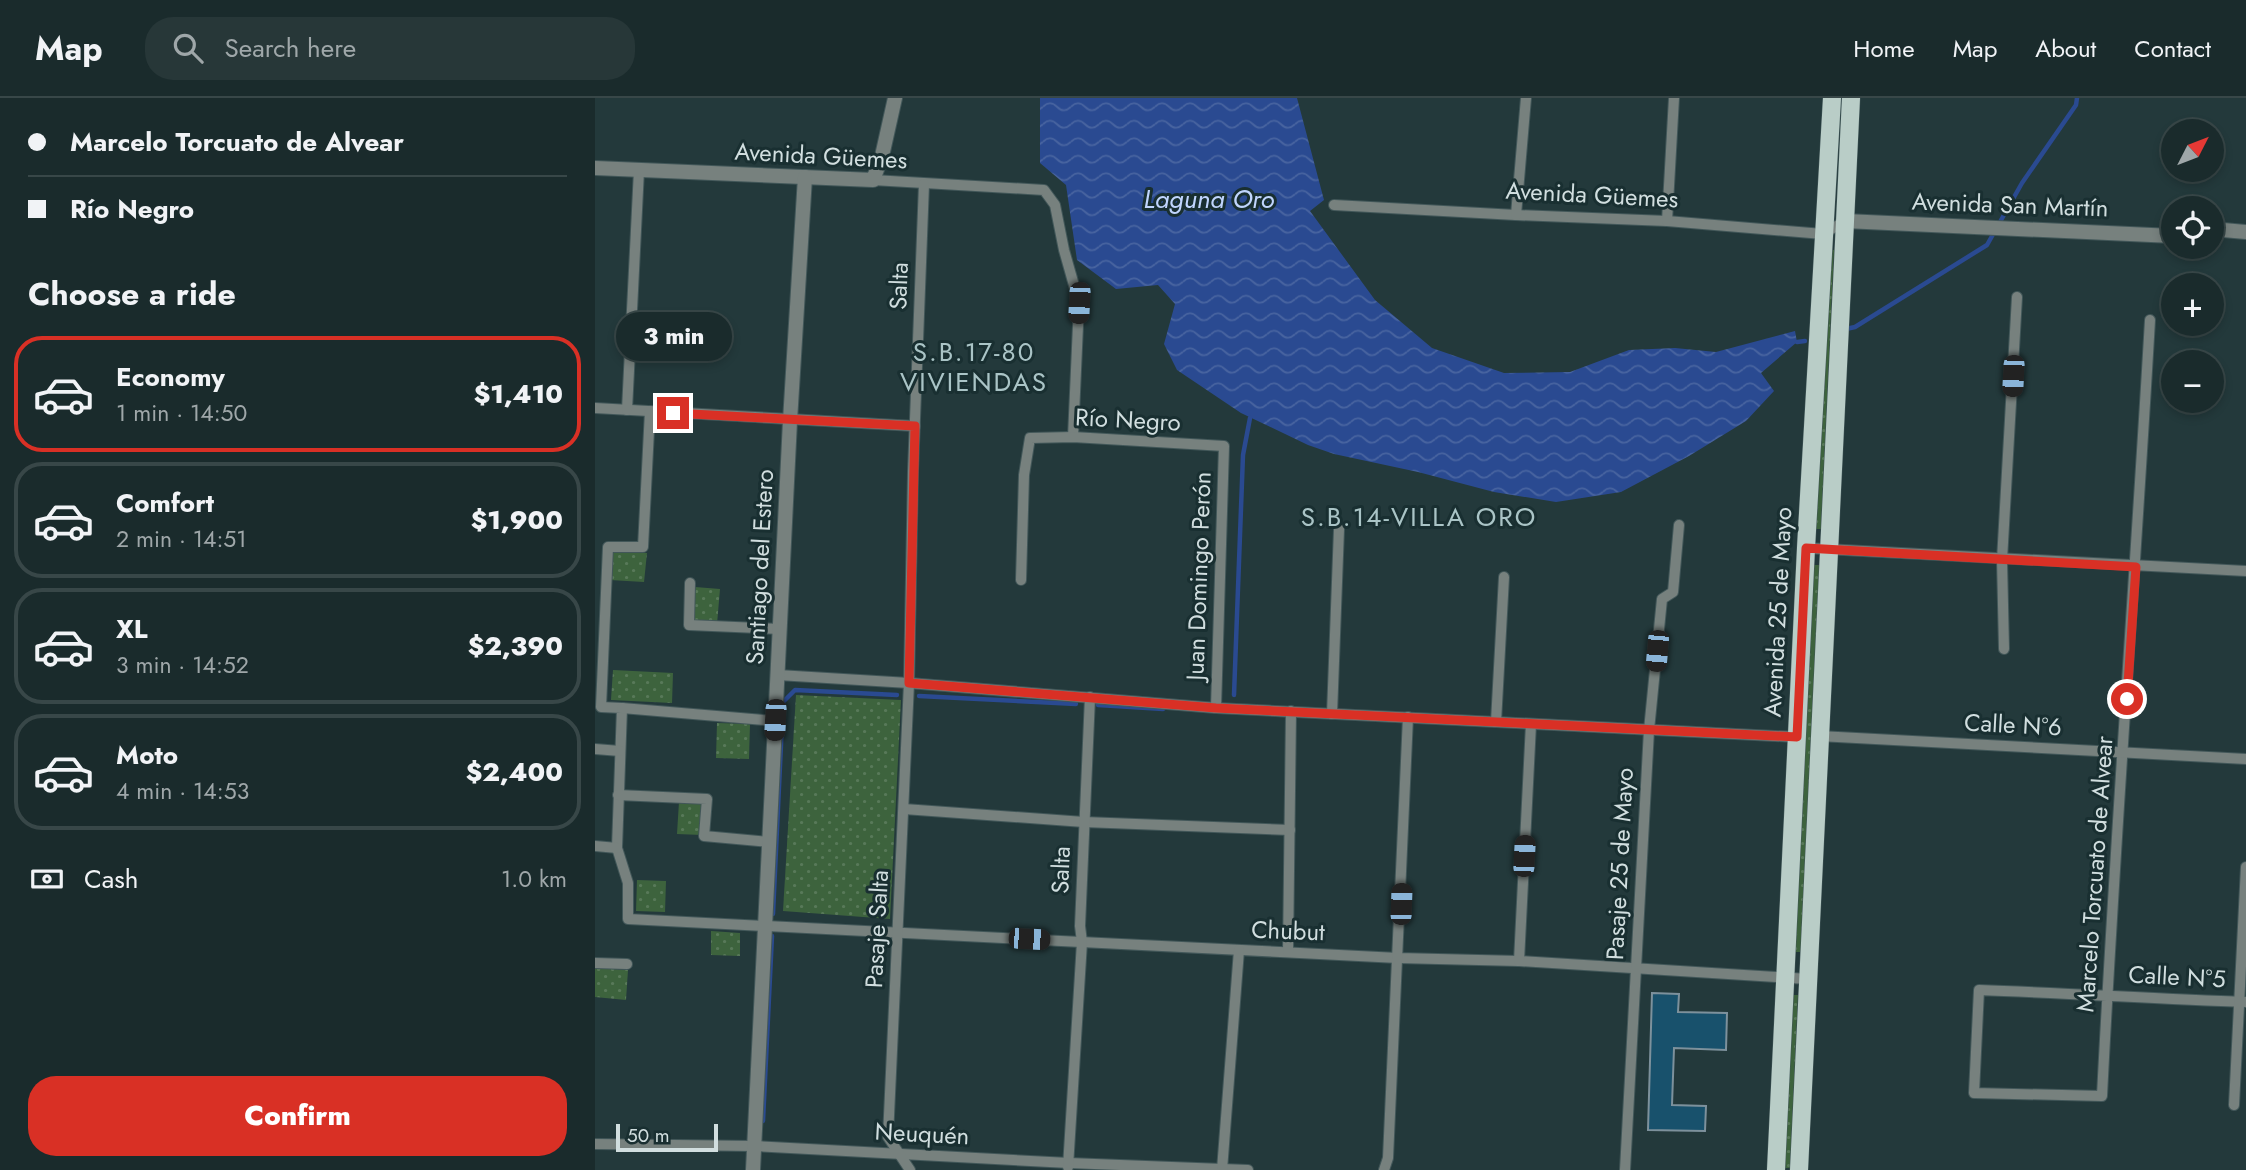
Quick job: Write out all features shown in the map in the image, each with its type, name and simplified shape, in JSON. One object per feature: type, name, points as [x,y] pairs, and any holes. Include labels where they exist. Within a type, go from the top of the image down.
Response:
[{"type":"main road","name":"Avenida 25 de Mayo","points":[[1776,1170],[1806,548],[1832,98]]},
{"type":"main road","name":"Avenida 25 de Mayo","points":[[1799,1170],[1851,98]]},
{"type":"street","points":[[873,180],[882,156],[895,98]]},
{"type":"street","points":[[1516,215],[1526,98]]},
{"type":"street","points":[[1667,220],[1674,98]]},
{"type":"street","name":"Avenida Güemes","points":[[595,167],[1044,190],[1055,205],[1079,303],[1073,437]]},
{"type":"street","points":[[627,410],[639,170]]},
{"type":"street","name":"Santiago del Estero","points":[[753,1170],[804,177]]},
{"type":"street","name":"Salta","points":[[909,683],[924,184]]},
{"type":"street","name":"Avenida Güemes","points":[[1334,205],[1667,220],[1823,234]]},
{"type":"street","points":[[1823,234],[1845,221]]},
{"type":"street","name":"Avenida San Martín","points":[[1845,221],[2161,235]]},
{"type":"street","points":[[2224,230],[2246,232]]},
{"type":"street","points":[[2004,649],[2002,560],[2017,297]]},
{"type":"street","name":"Marcelo Torcuato de Alvear","points":[[2102,1096],[2150,320]]},
{"type":"street","points":[[595,408],[915,426]]},
{"type":"street","points":[[650,411],[643,547],[608,547],[600,627],[601,707],[775,720]]},
{"type":"street","name":"Río Negro","points":[[1020,580],[1024,475],[1030,438],[1073,437],[1224,446]]},
{"type":"street","name":"Juan Domingo Perón","points":[[1216,708],[1224,446]]},
{"type":"street","name":"Pasaje 25 de Mayo","points":[[1625,1170],[1649,730],[1662,599],[1673,592],[1679,525]]},
{"type":"street","points":[[1332,714],[1339,529]]},
{"type":"street","points":[[1806,548],[2246,571]]},
{"type":"street","points":[[1496,722],[1504,578]]},
{"type":"street","points":[[690,583],[689,625],[780,629]]},
{"type":"street","points":[[778,675],[1216,708],[1797,737]]},
{"type":"street","name":"Pasaje Salta","points":[[909,683],[888,1137],[910,1170]]},
{"type":"street","name":"Salta","points":[[1068,1167],[1082,942],[1080,926],[1090,697]]},
{"type":"street","points":[[595,846],[617,848],[622,708]]},
{"type":"street","points":[[1288,952],[1291,711]]},
{"type":"street","points":[[1384,1170],[1388,1158],[1408,718]]},
{"type":"street","points":[[1519,961],[1531,724]]},
{"type":"street","name":"Calle N°6","points":[[1819,736],[2246,759]]},
{"type":"street","points":[[595,749],[620,751]]},
{"type":"street","points":[[618,795],[707,799],[705,836],[769,842]]},
{"type":"street","points":[[904,809],[1084,822],[1290,830]]},
{"type":"street","name":"Chubut","points":[[617,848],[628,883],[628,919],[1398,958],[1519,961],[1808,979]]},
{"type":"street","points":[[2234,1105],[2242,1002],[2246,867]]},
{"type":"street","points":[[1222,1169],[1239,950]]},
{"type":"street","points":[[595,963],[627,964]]},
{"type":"street","name":"Calle N°5","points":[[2102,1096],[1974,1093],[1979,989],[2242,1002]]},
{"type":"street","name":"Neuquén","points":[[595,1144],[754,1146],[1068,1167],[1248,1170]]},
{"type":"green space","points":[[1827,249],[1834,250],[1821,529],[1814,529]]},
{"type":"green space","points":[[612,550],[647,553],[644,582],[610,580]]},
{"type":"green space","points":[[1814,565],[1821,565],[1802,952],[1795,952]]},
{"type":"green space","points":[[695,587],[720,589],[717,624],[692,622]]},
{"type":"green space","points":[[613,670],[673,673],[672,703],[611,700]]},
{"type":"green space","points":[[796,695],[901,700],[890,919],[783,911]]},
{"type":"green space","points":[[717,723],[750,724],[749,759],[716,758]]},
{"type":"green space","points":[[679,802],[704,804],[702,835],[677,834]]},
{"type":"green space","points":[[637,880],[666,881],[665,912],[636,911]]},
{"type":"green space","points":[[711,931],[740,933],[740,956],[711,955]]},
{"type":"green space","points":[[595,968],[628,970],[626,1000],[595,997]]},
{"type":"green space","points":[[1790,995],[1798,995],[1790,1168],[1784,1168]]},
{"type":"water","name":"Laguna Oro","points":[[1040,98],[1297,98],[1324,200],[1310,211],[1375,300],[1432,348],[1504,373],[1570,372],[1629,350],[1675,348],[1716,352],[1795,331],[1797,342],[1761,373],[1774,391],[1746,421],[1689,456],[1621,492],[1556,502],[1494,492],[1334,454],[1308,445],[1241,413],[1177,370],[1164,344],[1175,304],[1158,285],[1116,289],[1077,260],[1066,185],[1040,163]]},
{"type":"building","points":[[1652,993],[1679,994],[1678,1012],[1727,1013],[1726,1050],[1674,1048],[1672,1105],[1706,1106],[1705,1131],[1648,1130]]},
{"type":"waterway","points":[[1846,329],[1855,327],[1987,245],[2022,183],[2076,105],[2077,98]]},
{"type":"waterway","points":[[1797,342],[1805,341]]},
{"type":"waterway","points":[[1234,695],[1243,455],[1250,418]]},
{"type":"waterway","points":[[773,914],[783,702],[795,690],[897,695]]},
{"type":"waterway","points":[[919,696],[1076,704]]},
{"type":"waterway","points":[[1098,705],[1163,709]]},
{"type":"waterway","points":[[763,1121],[772,936]]},
{"type":"district","name":"S.B.17-80 VIVIENDAS","points":[[974,367]]},
{"type":"district","name":"S.B.14-VILLA ORO","points":[[1419,517]]},
{"type":"route","points":[[673,413],[915,426],[909,683],[1216,708],[1797,737],[1806,548],[2136,567],[2127,699]]}]
